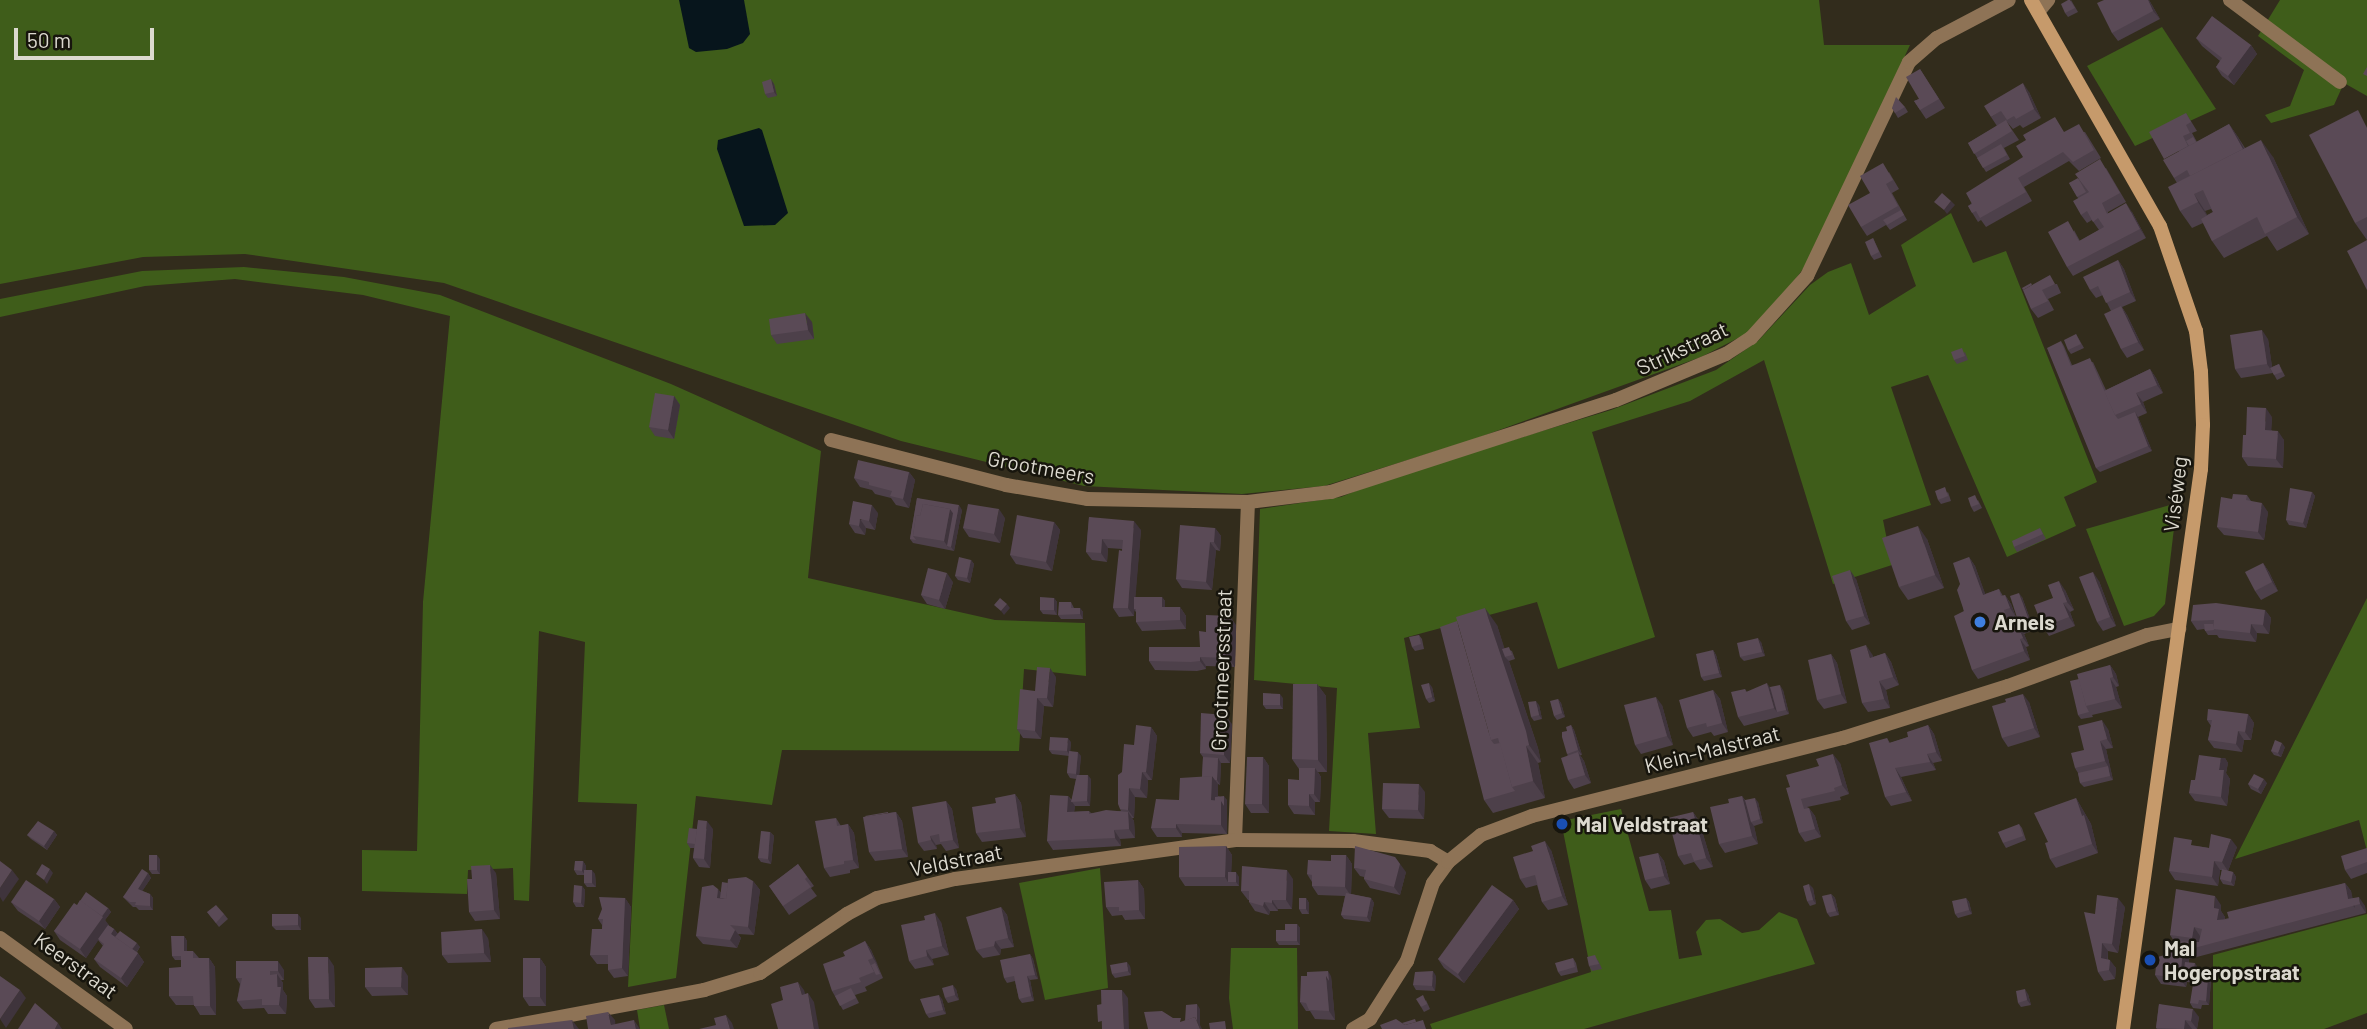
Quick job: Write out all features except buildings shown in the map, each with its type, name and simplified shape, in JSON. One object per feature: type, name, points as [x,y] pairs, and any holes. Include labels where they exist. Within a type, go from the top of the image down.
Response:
[{"type":"main road","name":"Viséweg","points":[[2039,4],[2160,226],[2196,331],[2203,425],[2201,469],[2123,1029]]},
{"type":"street","name":"Strikstraat","points":[[1248,502],[1331,492],[1502,438],[1616,400],[1726,354],[1751,338],[1807,276],[1909,62],[1937,38],[2009,0]]},
{"type":"street","points":[[2230,0],[2340,82]]},
{"type":"street","name":"Grootmeers","points":[[831,440],[1006,485],[1087,499],[1248,502]]},
{"type":"street","name":"Grootmeersstraat","points":[[1235,840],[1248,502]]},
{"type":"street","name":"Klein-Malstraat","points":[[1353,1029],[1370,1019],[1407,961],[1433,883],[1448,862],[1481,835],[1532,816],[1843,738],[2008,686],[2147,635],[2179,629]]},
{"type":"street","name":"Veldstraat","points":[[496,1029],[704,990],[760,973],[847,914],[877,898],[955,879],[1235,840],[1353,841],[1430,851],[1448,862]]},
{"type":"street","name":"Keerstraat","points":[[0,938],[126,1029]]},
{"type":"green space","points":[[0,0],[1819,0],[1824,45],[1910,45],[1809,261],[1770,313],[1744,335],[1701,357],[1469,441],[1324,486],[1242,494],[1084,486],[901,441],[444,283],[245,254],[143,257],[0,284]]},
{"type":"green space","points":[[2280,0],[2367,0],[2367,96],[2344,83],[2334,105],[2271,123],[2265,115],[2290,106],[2304,70],[2258,36]]},
{"type":"green space","points":[[2162,27],[2216,109],[2135,146],[2087,66]]},
{"type":"green space","points":[[1951,213],[1973,263],[2006,251],[2097,482],[2064,497],[2076,526],[2007,557],[1928,375],[1891,387],[1931,505],[1883,520],[1892,565],[1833,584],[1764,360],[1690,401],[1592,432],[1655,637],[1558,669],[1537,602],[1404,638],[1420,728],[1368,733],[1376,834],[1329,831],[1337,688],[1254,680],[1260,509],[1341,497],[1385,479],[1611,410],[1716,370],[1758,341],[1810,285],[1828,272],[1851,263],[1869,315],[1916,286],[1901,245]]},
{"type":"green space","points":[[244,267],[344,277],[440,295],[671,384],[821,451],[808,578],[995,620],[1085,623],[1086,676],[1024,669],[1019,751],[782,750],[772,805],[696,796],[676,978],[628,987],[637,804],[578,802],[585,642],[539,631],[529,901],[514,900],[513,868],[468,870],[467,894],[362,891],[362,850],[417,851],[423,602],[450,316],[363,295],[235,279],[145,286],[0,317],[0,299],[142,271]]},
{"type":"green space","points":[[2177,503],[2165,604],[2154,616],[2124,626],[2086,529]]},
{"type":"green space","points":[[2367,598],[2367,851],[2359,820],[2235,859]]},
{"type":"green space","points":[[1621,809],[1649,911],[1671,910],[1679,959],[1702,955],[1696,932],[1706,920],[1720,919],[1742,933],[1759,930],[1779,912],[1797,919],[1815,964],[1584,1029],[1432,1029],[1430,1024],[1591,972],[1561,821]]},
{"type":"green space","points":[[1100,868],[1108,988],[1045,1000],[1019,883]]},
{"type":"green space","points":[[2367,914],[2367,1013],[2324,1029],[2213,1029],[2213,955]]},
{"type":"green space","points":[[1231,948],[1297,948],[1298,1029],[1233,1029],[1229,998]]},
{"type":"green space","points":[[664,1005],[669,1029],[640,1029],[637,1010]]},
{"type":"shaded area","points":[[679,0],[744,0],[750,34],[743,43],[727,49],[696,52],[689,48]]},
{"type":"shaded area","points":[[759,128],[762,130],[788,213],[775,225],[744,226],[717,149],[718,140]]},
{"type":"place","name":"Arnels","points":[[1980,622]]},
{"type":"place","name":"Mal Veldstraat","points":[[1562,824]]},
{"type":"place","name":"Mal Hogeropstraat","points":[[2150,960]]}]
